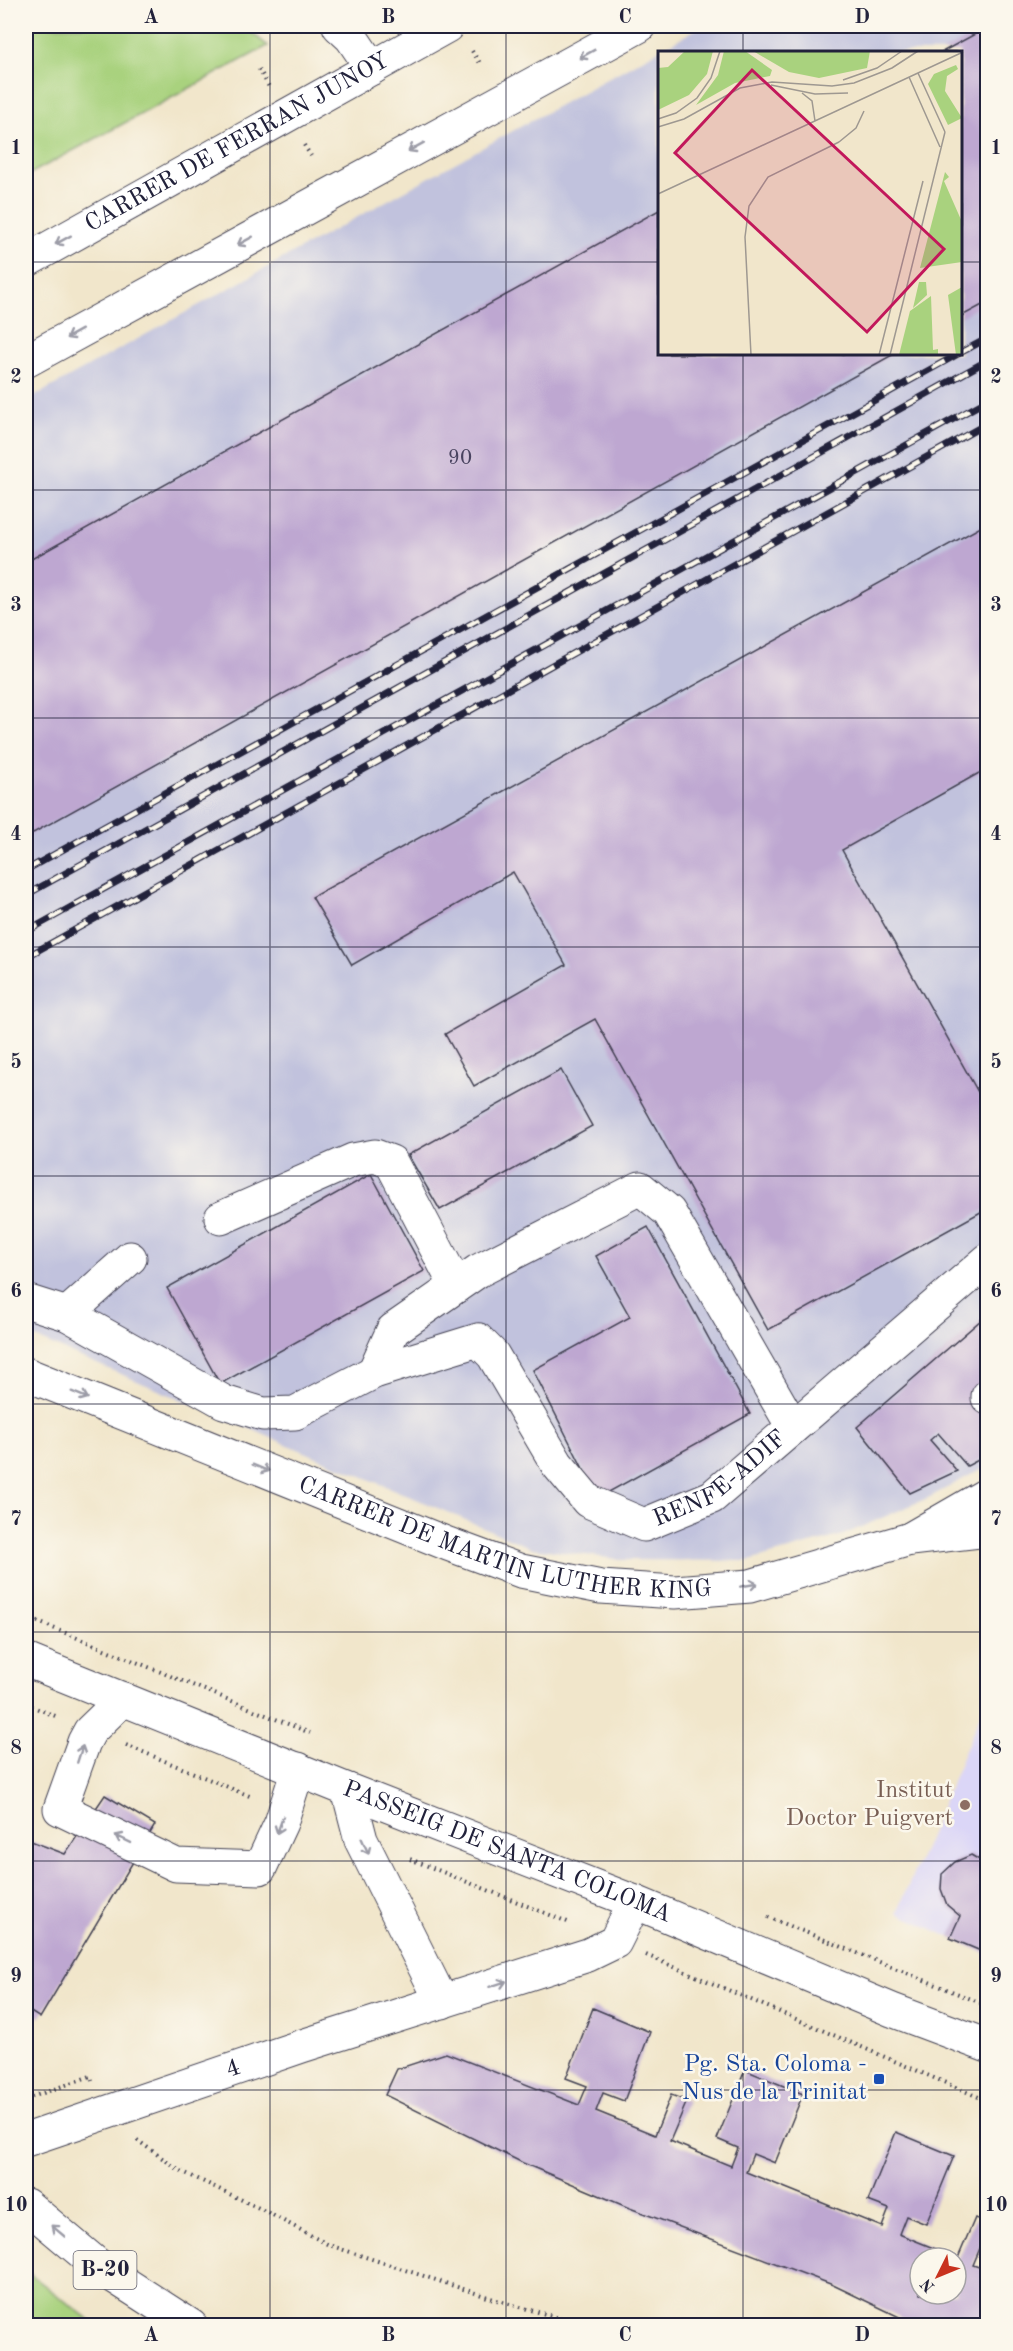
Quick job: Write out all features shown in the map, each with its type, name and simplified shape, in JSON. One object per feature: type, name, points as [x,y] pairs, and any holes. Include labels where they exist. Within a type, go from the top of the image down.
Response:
[{"type":"main road","points":[[339,26],[351,37],[372,68]]},
{"type":"main road","name":"CARRER DE FERRAN JUNOY","points":[[26,261],[447,26]]},
{"type":"main road","points":[[26,360],[639,26]]},
{"type":"main road","points":[[220,1218],[353,1160],[375,1156],[391,1162],[456,1286]]},
{"type":"main road","points":[[26,1301],[67,1314],[224,1402],[264,1414],[295,1413],[374,1372],[393,1330],[478,1271],[640,1188],[669,1212],[793,1427]]},
{"type":"main road","points":[[67,1314],[130,1258]]},
{"type":"main road","name":"RENFE-ADIF","points":[[374,1372],[478,1340],[493,1354],[556,1464],[588,1501],[644,1524],[712,1497],[987,1260]]},
{"type":"main road","name":"CARRER DE MARTIN LUTHER KING","points":[[26,1374],[479,1556],[521,1571],[601,1587],[675,1592],[750,1586],[910,1539],[987,1494]]},
{"type":"main road","points":[[910,1539],[987,1530]]},
{"type":"main road","name":"PASSEIG DE SANTA COLOMA","points":[[26,1660],[348,1790],[635,1902],[892,2010],[987,2046]]},
{"type":"main road","points":[[123,1699],[90,1731],[60,1809],[176,1865],[260,1868],[281,1823],[298,1769]]},
{"type":"main road","points":[[348,1790],[361,1840],[442,2002]]},
{"type":"main road","points":[[615,1942],[635,1902]]},
{"type":"main road","name":"4","points":[[26,2140],[105,2112],[588,1955],[615,1942]]},
{"type":"main road","name":"B-20","points":[[26,2205],[101,2268],[191,2325]]},
{"type":"path","points":[[470,47],[480,63]]},
{"type":"path","name":"CARRER DE FERRAN JUNOY","points":[[302,142],[311,156]]},
{"type":"path","points":[[26,1704],[58,1717]]},
{"type":"path","points":[[124,1744],[259,1799]]},
{"type":"path","name":"PASSEIG DE SANTA COLOMA","points":[[405,1857],[615,1942],[987,2101]]},
{"type":"path","points":[[26,2099],[91,2076],[105,2112],[127,2132],[179,2170],[329,2245],[494,2300],[588,2325]]},
{"type":"shaded area","points":[[702,26],[987,26],[987,1466],[930,1497],[843,1535],[749,1561],[624,1560],[532,1548],[26,1334],[26,401]]},
{"type":"shaded area","name":"Institut Doctor Puigvert","points":[[987,1698],[987,1954],[897,1913]]},
{"type":"green space","points":[[26,26],[243,26],[268,46],[26,176]]},
{"type":"green space","points":[[26,2271],[96,2325],[26,2325]]},
{"type":"building","points":[[988,27],[988,302],[962,316],[962,51],[944,51]]},
{"type":"building","points":[[658,211],[658,356],[890,356],[26,837],[26,562]]},
{"type":"building","points":[[988,523],[988,768],[842,850],[988,1110],[988,1208],[768,1330],[595,1019],[474,1086],[445,1034],[566,965],[513,872],[352,965],[312,897]]},
{"type":"building","points":[[561,1070],[592,1126],[440,1210],[408,1155]]},
{"type":"building","points":[[371,1174],[424,1271],[220,1384],[167,1288]]},
{"type":"building","points":[[648,1227],[750,1414],[598,1498],[533,1370],[630,1317],[596,1256]]},
{"type":"building","points":[[988,1314],[988,1455],[967,1466],[938,1433],[930,1440],[957,1471],[910,1493],[857,1427]]},
{"type":"building","points":[[105,1795],[155,1825],[40,2018],[26,2009],[26,1839],[65,1854]]},
{"type":"building","name":"Institut Doctor Puigvert","points":[[971,1855],[988,1865],[988,1954],[950,1938],[960,1916],[947,1905],[941,1889],[942,1874],[955,1862]]},
{"type":"building","points":[[593,2008],[650,2032],[624,2101],[603,2093],[596,2111],[655,2135],[671,2095],[687,2101],[670,2141],[731,2166],[738,2148],[717,2139],[745,2070],[803,2094],[775,2163],[753,2154],[746,2172],[882,2227],[889,2209],[868,2201],[896,2132],[954,2156],[926,2224],[906,2216],[899,2234],[928,2246],[908,2246],[908,2306],[968,2306],[968,2246],[963,2246],[975,2218],[988,2223],[988,2229],[973,2265],[988,2270],[988,2326],[918,2326],[833,2285],[627,2207],[523,2163],[385,2095],[397,2069],[446,2053],[579,2105],[587,2086],[566,2078]]},
{"type":"railway","points":[[962,352],[988,338]]},
{"type":"railway","points":[[26,870],[954,356]]},
{"type":"railway","points":[[26,895],[988,360]]},
{"type":"railway","points":[[26,932],[988,400]]},
{"type":"railway","points":[[26,957],[988,423]]},
{"type":"place","name":"Institut Doctor Puigvert","points":[[965,1805]]},
{"type":"place","name":"Pg. Sta. Coloma - Nus de la Trinitat","points":[[879,2079]]}]
